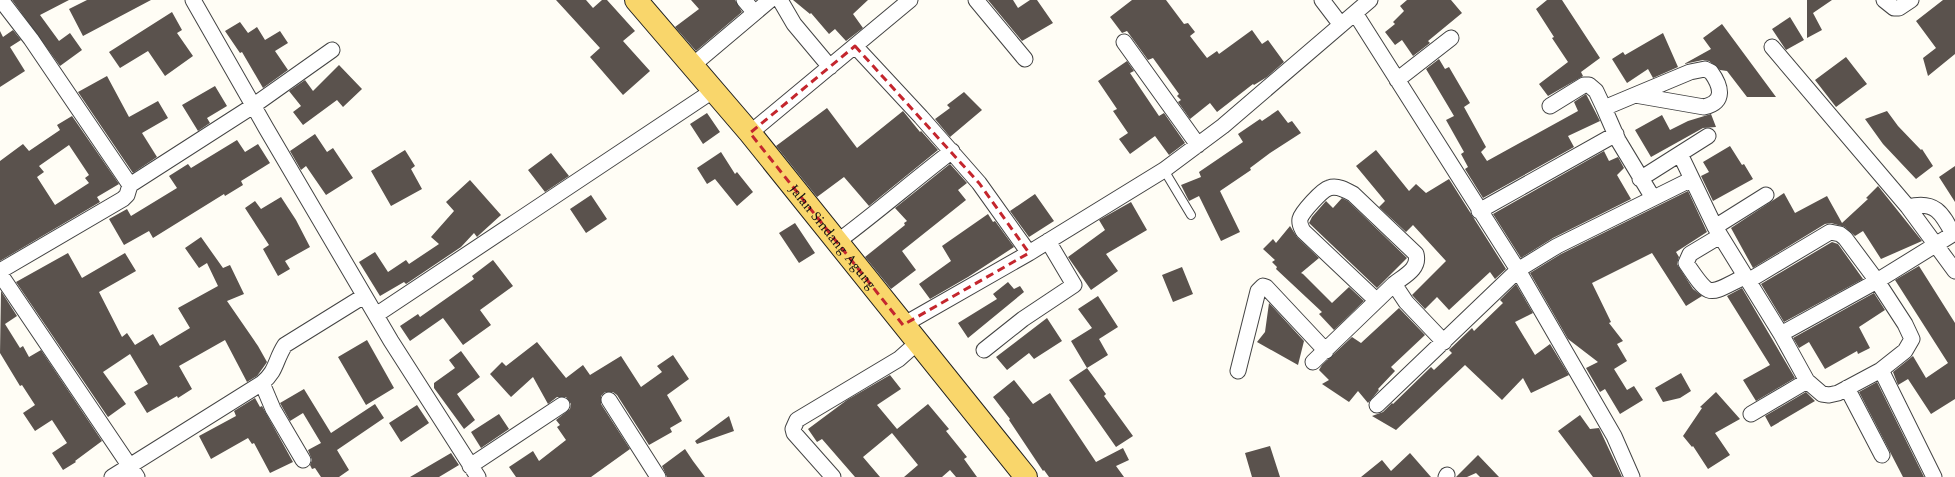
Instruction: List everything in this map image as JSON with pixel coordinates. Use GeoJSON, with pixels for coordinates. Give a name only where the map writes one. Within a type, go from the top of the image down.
{"type":"FeatureCollection","features":[{"type":"Feature","properties":{"kind":"main road","name":"Jalan Sindang Agung"},"geometry":{"type":"LineString","coordinates":[[636,0],[750,133],[916,343],[1026,477]]}},
{"type":"Feature","properties":{"kind":"street"},"geometry":{"type":"LineString","coordinates":[[1,0],[31,39],[130,185],[128,195],[0,272],[133,471]]}},
{"type":"Feature","properties":{"kind":"street"},"geometry":{"type":"LineString","coordinates":[[193,0],[364,296],[474,471],[562,406]]}},
{"type":"Feature","properties":{"kind":"street"},"geometry":{"type":"LineString","coordinates":[[744,0],[754,12]]}},
{"type":"Feature","properties":{"kind":"street"},"geometry":{"type":"LineString","coordinates":[[693,65],[770,0]]}},
{"type":"Feature","properties":{"kind":"street"},"geometry":{"type":"LineString","coordinates":[[780,0],[794,24],[830,67]]}},
{"type":"Feature","properties":{"kind":"street"},"geometry":{"type":"LineString","coordinates":[[750,133],[910,0]]}},
{"type":"Feature","properties":{"kind":"street"},"geometry":{"type":"LineString","coordinates":[[976,0],[1026,59]]}},
{"type":"Feature","properties":{"kind":"street"},"geometry":{"type":"LineString","coordinates":[[1322,0],[1341,25]]}},
{"type":"Feature","properties":{"kind":"street"},"geometry":{"type":"LineString","coordinates":[[903,325],[1048,241],[1164,170],[1223,126],[1370,0]]}},
{"type":"Feature","properties":{"kind":"street"},"geometry":{"type":"LineString","coordinates":[[1884,0],[1894,8],[1899,8],[1911,0]]}},
{"type":"Feature","properties":{"kind":"street"},"geometry":{"type":"LineString","coordinates":[[1355,13],[1479,211],[1518,270],[1607,424],[1632,477]]}},
{"type":"Feature","properties":{"kind":"street"},"geometry":{"type":"LineString","coordinates":[[1397,80],[1451,38]]}},
{"type":"Feature","properties":{"kind":"street"},"geometry":{"type":"LineString","coordinates":[[1124,42],[1198,145]]}},
{"type":"Feature","properties":{"kind":"street"},"geometry":{"type":"LineString","coordinates":[[855,46],[952,151],[979,183],[1029,252]]}},
{"type":"Feature","properties":{"kind":"street"},"geometry":{"type":"LineString","coordinates":[[1772,47],[1908,207],[1937,244],[1955,272]]}},
{"type":"Feature","properties":{"kind":"street"},"geometry":{"type":"LineString","coordinates":[[130,185],[253,106],[332,50]]}},
{"type":"Feature","properties":{"kind":"street"},"geometry":{"type":"LineString","coordinates":[[1604,108],[1635,95],[1698,70],[1705,69],[1711,72],[1720,89],[1719,96],[1715,102],[1710,106],[1704,107],[1635,95]]}},
{"type":"Feature","properties":{"kind":"street"},"geometry":{"type":"LineString","coordinates":[[1550,106],[1584,85],[1589,85],[1596,91],[1616,134],[1640,179],[1653,198]]}},
{"type":"Feature","properties":{"kind":"street"},"geometry":{"type":"LineString","coordinates":[[376,315],[714,90]]}},
{"type":"Feature","properties":{"kind":"street"},"geometry":{"type":"LineString","coordinates":[[1479,211],[1616,134]]}},
{"type":"Feature","properties":{"kind":"street"},"geometry":{"type":"LineString","coordinates":[[1640,179],[1708,136]]}},
{"type":"Feature","properties":{"kind":"street"},"geometry":{"type":"LineString","coordinates":[[837,242],[887,204],[952,151]]}},
{"type":"Feature","properties":{"kind":"street"},"geometry":{"type":"LineString","coordinates":[[1680,154],[1717,231],[1747,278],[1781,334],[1807,381],[1822,394],[1830,395],[1881,370],[1905,351],[1912,339],[1905,324],[1845,238],[1840,234],[1830,232],[1747,278],[1717,290],[1708,291],[1703,288],[1686,263],[1690,254],[1717,231],[1766,195]]}},
{"type":"Feature","properties":{"kind":"street"},"geometry":{"type":"LineString","coordinates":[[1377,405],[1518,270],[1557,246],[1692,179]]}},
{"type":"Feature","properties":{"kind":"street"},"geometry":{"type":"LineString","coordinates":[[1314,362],[1376,300],[1412,271],[1416,264],[1416,254],[1349,192],[1337,187],[1329,188],[1322,193],[1302,215],[1299,221],[1300,226],[1303,231],[1376,300]]}},
{"type":"Feature","properties":{"kind":"street"},"geometry":{"type":"LineString","coordinates":[[1781,334],[1877,282],[1954,234],[1945,219],[1933,207],[1919,204],[1908,207]]}},
{"type":"Feature","properties":{"kind":"street"},"geometry":{"type":"LineString","coordinates":[[984,350],[1023,319],[1074,285],[1048,241]]}},
{"type":"Feature","properties":{"kind":"street"},"geometry":{"type":"LineString","coordinates":[[1394,284],[1406,302],[1444,342]]}},
{"type":"Feature","properties":{"kind":"street"},"geometry":{"type":"LineString","coordinates":[[1238,371],[1258,290],[1263,286],[1266,287],[1326,351]]}},
{"type":"Feature","properties":{"kind":"street"},"geometry":{"type":"LineString","coordinates":[[112,477],[133,471],[262,383],[274,371],[280,353],[285,345],[364,296]]}},
{"type":"Feature","properties":{"kind":"street"},"geometry":{"type":"LineString","coordinates":[[833,477],[794,434],[793,425],[797,420],[899,359],[916,343]]}},
{"type":"Feature","properties":{"kind":"street"},"geometry":{"type":"LineString","coordinates":[[1881,370],[1934,477]]}},
{"type":"Feature","properties":{"kind":"street"},"geometry":{"type":"LineString","coordinates":[[1751,414],[1807,381]]}},
{"type":"Feature","properties":{"kind":"street"},"geometry":{"type":"LineString","coordinates":[[262,383],[273,409],[303,460]]}},
{"type":"Feature","properties":{"kind":"street"},"geometry":{"type":"LineString","coordinates":[[1847,388],[1882,455]]}},
{"type":"Feature","properties":{"kind":"street"},"geometry":{"type":"LineString","coordinates":[[610,400],[658,477]]}},
{"type":"Feature","properties":{"kind":"lane"},"geometry":{"type":"LineString","coordinates":[[1164,170],[1191,215]]}},
{"type":"Feature","properties":{"kind":"highlighted area"},"geometry":{"type":"Polygon","coordinates":[[[855,46],[979,183],[1029,253],[903,325],[750,133],[855,46]]]}},
{"type":"Feature","properties":{"kind":"building"},"geometry":{"type":"Polygon","coordinates":[[[12,0],[69,0],[40,15],[59,41],[70,33],[82,50],[60,66],[12,0]]]}},
{"type":"Feature","properties":{"kind":"building"},"geometry":{"type":"Polygon","coordinates":[[[87,0],[151,0],[83,36],[69,9],[87,0]]]}},
{"type":"Feature","properties":{"kind":"building"},"geometry":{"type":"Polygon","coordinates":[[[556,0],[586,0],[593,8],[602,0],[607,0],[635,31],[623,41],[650,71],[623,95],[590,57],[600,48],[556,0]]]}},
{"type":"Feature","properties":{"kind":"building"},"geometry":{"type":"Polygon","coordinates":[[[691,0],[735,0],[742,12],[696,51],[675,27],[699,9],[691,0]]]}},
{"type":"Feature","properties":{"kind":"building"},"geometry":{"type":"Polygon","coordinates":[[[793,0],[868,0],[853,14],[863,28],[846,41],[835,29],[829,34],[811,13],[810,14],[793,0]]]}},
{"type":"Feature","properties":{"kind":"building"},"geometry":{"type":"Polygon","coordinates":[[[988,0],[1013,0],[1018,8],[1030,0],[1037,0],[1053,23],[1022,41],[988,0]]]}},
{"type":"Feature","properties":{"kind":"building"},"geometry":{"type":"Polygon","coordinates":[[[1132,0],[1166,0],[1184,24],[1188,23],[1195,32],[1190,36],[1207,58],[1217,51],[1219,54],[1252,30],[1262,44],[1268,40],[1284,62],[1267,77],[1254,85],[1253,84],[1217,112],[1210,103],[1190,119],[1178,102],[1181,100],[1177,96],[1179,94],[1153,58],[1148,60],[1127,31],[1122,33],[1110,17],[1132,0]]]}},
{"type":"Feature","properties":{"kind":"building"},"geometry":{"type":"Polygon","coordinates":[[[1407,0],[1451,0],[1462,13],[1428,41],[1430,43],[1413,56],[1402,40],[1395,45],[1385,32],[1395,24],[1393,22],[1404,11],[1400,6],[1407,0]]]}},
{"type":"Feature","properties":{"kind":"building"},"geometry":{"type":"Polygon","coordinates":[[[1547,0],[1562,0],[1600,58],[1581,72],[1583,76],[1548,96],[1539,84],[1568,62],[1552,38],[1554,37],[1536,9],[1547,0]]]}},
{"type":"Feature","properties":{"kind":"building"},"geometry":{"type":"Polygon","coordinates":[[[1807,0],[1832,0],[1813,13],[1822,30],[1807,38],[1807,0]]]}},
{"type":"Feature","properties":{"kind":"building"},"geometry":{"type":"Polygon","coordinates":[[[1943,0],[1955,0],[1955,54],[1928,76],[1923,58],[1936,48],[1916,21],[1943,0]]]}},
{"type":"Feature","properties":{"kind":"building"},"geometry":{"type":"Polygon","coordinates":[[[172,12],[182,30],[177,33],[193,56],[165,76],[148,51],[120,68],[109,52],[172,12]]]}},
{"type":"Feature","properties":{"kind":"building"},"geometry":{"type":"Polygon","coordinates":[[[1790,17],[1804,40],[1786,50],[1772,29],[1790,17]]]}},
{"type":"Feature","properties":{"kind":"building"},"geometry":{"type":"Polygon","coordinates":[[[240,22],[248,33],[257,27],[265,40],[280,31],[288,43],[275,51],[288,70],[263,88],[242,52],[240,53],[225,31],[240,22]]]}},
{"type":"Feature","properties":{"kind":"building"},"geometry":{"type":"Polygon","coordinates":[[[1722,24],[1776,97],[1747,97],[1727,71],[1720,70],[1709,61],[1703,60],[1684,64],[1711,49],[1703,38],[1722,24]]]}},
{"type":"Feature","properties":{"kind":"building"},"geometry":{"type":"Polygon","coordinates":[[[13,30],[21,40],[10,47],[25,71],[0,87],[0,31],[3,37],[13,30]]]}},
{"type":"Feature","properties":{"kind":"building"},"geometry":{"type":"Polygon","coordinates":[[[1663,33],[1678,67],[1653,78],[1648,69],[1627,83],[1612,59],[1623,52],[1625,55],[1663,33]]]}},
{"type":"Feature","properties":{"kind":"building"},"geometry":{"type":"Polygon","coordinates":[[[1846,57],[1867,84],[1836,107],[1815,80],[1846,57]]]}},
{"type":"Feature","properties":{"kind":"building"},"geometry":{"type":"Polygon","coordinates":[[[1439,59],[1445,69],[1449,67],[1470,103],[1464,107],[1486,147],[1481,152],[1487,161],[1578,111],[1574,102],[1586,94],[1600,121],[1568,136],[1574,147],[1483,198],[1465,169],[1468,167],[1461,154],[1464,152],[1446,120],[1454,116],[1426,69],[1439,59]]]}},
{"type":"Feature","properties":{"kind":"building"},"geometry":{"type":"Polygon","coordinates":[[[1127,61],[1134,71],[1130,73],[1159,116],[1164,113],[1185,143],[1169,155],[1155,136],[1130,154],[1119,139],[1128,133],[1113,111],[1117,109],[1098,81],[1127,61]]]}},
{"type":"Feature","properties":{"kind":"building"},"geometry":{"type":"Polygon","coordinates":[[[339,65],[362,89],[343,107],[337,100],[303,125],[293,112],[301,106],[289,91],[305,80],[313,91],[339,65]]]}},
{"type":"Feature","properties":{"kind":"building"},"geometry":{"type":"Polygon","coordinates":[[[107,76],[129,117],[158,101],[168,118],[142,133],[157,157],[133,173],[78,92],[107,76]]]}},
{"type":"Feature","properties":{"kind":"building"},"geometry":{"type":"Polygon","coordinates":[[[215,86],[227,106],[207,118],[210,123],[198,131],[182,105],[215,86]]]}},
{"type":"Feature","properties":{"kind":"building"},"geometry":{"type":"Polygon","coordinates":[[[964,92],[982,110],[950,137],[935,119],[950,108],[947,105],[964,92]]]}},
{"type":"Feature","properties":{"kind":"building"},"geometry":{"type":"Polygon","coordinates":[[[827,108],[857,148],[903,111],[920,132],[921,131],[938,150],[869,206],[844,177],[817,197],[776,146],[827,108]]]}},
{"type":"Feature","properties":{"kind":"building"},"geometry":{"type":"Polygon","coordinates":[[[1278,110],[1288,123],[1292,121],[1301,133],[1270,153],[1250,168],[1251,170],[1220,191],[1240,232],[1221,241],[1199,196],[1189,201],[1181,185],[1201,177],[1199,172],[1243,142],[1238,134],[1260,119],[1262,121],[1278,110]]]}},
{"type":"Feature","properties":{"kind":"building"},"geometry":{"type":"Polygon","coordinates":[[[1887,111],[1898,126],[1921,150],[1922,149],[1933,166],[1916,179],[1883,144],[1865,119],[1887,111]]]}},
{"type":"Feature","properties":{"kind":"building"},"geometry":{"type":"Polygon","coordinates":[[[707,113],[720,132],[703,144],[690,124],[707,113]]]}},
{"type":"Feature","properties":{"kind":"building"},"geometry":{"type":"Polygon","coordinates":[[[1711,114],[1716,127],[1703,128],[1651,157],[1635,130],[1662,115],[1670,130],[1688,121],[1711,114]]]}},
{"type":"Feature","properties":{"kind":"building"},"geometry":{"type":"Polygon","coordinates":[[[72,116],[119,184],[97,197],[100,202],[0,261],[0,161],[23,144],[29,151],[60,130],[57,125],[72,116]],[[69,145],[39,166],[44,172],[37,177],[55,205],[89,183],[85,178],[89,175],[69,145]]]}},
{"type":"Feature","properties":{"kind":"building"},"geometry":{"type":"Polygon","coordinates":[[[315,134],[327,152],[333,148],[353,178],[326,195],[306,166],[301,170],[290,151],[315,134]]]}},
{"type":"Feature","properties":{"kind":"building"},"geometry":{"type":"Polygon","coordinates":[[[237,140],[245,152],[258,144],[270,163],[241,181],[243,185],[225,196],[224,194],[153,238],[149,231],[124,245],[109,219],[127,209],[131,216],[177,188],[169,176],[188,164],[191,168],[237,140]]]}},
{"type":"Feature","properties":{"kind":"building"},"geometry":{"type":"Polygon","coordinates":[[[1730,146],[1753,179],[1713,201],[1701,176],[1709,172],[1703,162],[1730,146]]]}},
{"type":"Feature","properties":{"kind":"building"},"geometry":{"type":"Polygon","coordinates":[[[405,150],[415,166],[411,169],[422,189],[391,206],[371,171],[405,150]]]}},
{"type":"Feature","properties":{"kind":"building"},"geometry":{"type":"Polygon","coordinates":[[[1376,150],[1409,191],[1416,184],[1426,193],[1449,179],[1506,269],[1495,279],[1490,272],[1449,310],[1437,297],[1425,309],[1412,295],[1446,261],[1413,225],[1406,232],[1379,207],[1385,201],[1356,166],[1376,150]]]}},
{"type":"Feature","properties":{"kind":"building"},"geometry":{"type":"Polygon","coordinates":[[[1604,151],[1609,161],[1618,157],[1624,168],[1617,175],[1631,199],[1553,238],[1521,258],[1493,214],[1604,151]]]}},
{"type":"Feature","properties":{"kind":"building"},"geometry":{"type":"Polygon","coordinates":[[[721,152],[735,174],[737,172],[753,192],[737,206],[715,179],[707,184],[697,168],[721,152]]]}},
{"type":"Feature","properties":{"kind":"building"},"geometry":{"type":"Polygon","coordinates":[[[551,153],[569,176],[545,192],[528,170],[551,153]]]}},
{"type":"Feature","properties":{"kind":"building"},"geometry":{"type":"Polygon","coordinates":[[[950,164],[967,183],[958,190],[966,200],[902,251],[916,270],[891,289],[865,257],[905,225],[904,223],[907,221],[895,208],[950,164]]]}},
{"type":"Feature","properties":{"kind":"building"},"geometry":{"type":"Polygon","coordinates":[[[1955,166],[1955,202],[1939,177],[1955,166]]]}},
{"type":"Feature","properties":{"kind":"building"},"geometry":{"type":"Polygon","coordinates":[[[470,180],[501,215],[477,237],[474,233],[461,247],[406,284],[404,282],[380,296],[359,262],[375,252],[388,272],[406,260],[409,264],[439,244],[431,237],[454,211],[446,202],[470,180]]]}},
{"type":"Feature","properties":{"kind":"building"},"geometry":{"type":"Polygon","coordinates":[[[1878,186],[1922,241],[1881,259],[1863,231],[1855,236],[1845,227],[1831,223],[1825,224],[1753,268],[1731,228],[1784,193],[1795,213],[1827,196],[1842,223],[1868,199],[1866,198],[1878,186]]]}},
{"type":"Feature","properties":{"kind":"building"},"geometry":{"type":"Polygon","coordinates":[[[1688,191],[1707,232],[1676,252],[1679,257],[1677,264],[1693,289],[1702,296],[1686,306],[1652,253],[1592,283],[1611,322],[1609,323],[1623,341],[1617,344],[1627,361],[1614,369],[1627,390],[1634,386],[1643,400],[1620,414],[1605,389],[1600,392],[1586,368],[1598,362],[1568,339],[1530,273],[1561,254],[1688,191]]]}},
{"type":"Feature","properties":{"kind":"building"},"geometry":{"type":"Polygon","coordinates":[[[1035,194],[1054,221],[1029,237],[1010,211],[1035,194]]]}},
{"type":"Feature","properties":{"kind":"building"},"geometry":{"type":"Polygon","coordinates":[[[591,195],[607,219],[586,233],[570,209],[591,195]]]}},
{"type":"Feature","properties":{"kind":"building"},"geometry":{"type":"Polygon","coordinates":[[[281,197],[296,220],[310,247],[285,261],[290,269],[278,276],[263,249],[269,245],[245,208],[255,201],[261,209],[281,197]]]}},
{"type":"Feature","properties":{"kind":"building"},"geometry":{"type":"Polygon","coordinates":[[[1342,198],[1348,201],[1407,258],[1377,288],[1309,223],[1312,217],[1326,201],[1333,208],[1342,198]]]}},
{"type":"Feature","properties":{"kind":"building"},"geometry":{"type":"Polygon","coordinates":[[[1131,202],[1147,230],[1106,254],[1118,271],[1091,290],[1068,257],[1105,230],[1099,220],[1131,202]]]}},
{"type":"Feature","properties":{"kind":"building"},"geometry":{"type":"Polygon","coordinates":[[[988,214],[1014,247],[968,277],[930,299],[919,284],[951,261],[942,246],[988,214]]]}},
{"type":"Feature","properties":{"kind":"building"},"geometry":{"type":"Polygon","coordinates":[[[795,223],[815,253],[799,263],[779,233],[795,223]]]}},
{"type":"Feature","properties":{"kind":"building"},"geometry":{"type":"Polygon","coordinates":[[[1290,226],[1297,237],[1319,258],[1301,273],[1332,303],[1349,287],[1364,301],[1334,330],[1319,314],[1322,312],[1276,269],[1277,267],[1272,262],[1275,260],[1263,249],[1273,239],[1276,243],[1290,226]]]}},
{"type":"Feature","properties":{"kind":"building"},"geometry":{"type":"Polygon","coordinates":[[[201,237],[223,268],[230,265],[244,294],[227,301],[258,346],[267,362],[257,376],[247,382],[225,340],[179,366],[192,389],[178,398],[177,396],[147,413],[134,392],[148,384],[130,354],[103,372],[126,404],[108,417],[16,282],[68,253],[82,278],[125,253],[136,271],[99,292],[122,337],[127,333],[135,345],[153,334],[160,346],[190,328],[178,308],[218,286],[207,263],[199,268],[185,248],[201,237]]]}},
{"type":"Feature","properties":{"kind":"building"},"geometry":{"type":"Polygon","coordinates":[[[1832,242],[1838,244],[1863,279],[1784,322],[1761,284],[1832,242]]]}},
{"type":"Feature","properties":{"kind":"building"},"geometry":{"type":"Polygon","coordinates":[[[493,260],[513,286],[480,310],[491,325],[463,345],[443,318],[410,341],[400,326],[418,314],[420,317],[474,279],[472,276],[493,260]]]}},
{"type":"Feature","properties":{"kind":"building"},"geometry":{"type":"Polygon","coordinates":[[[1919,266],[1955,323],[1955,399],[1931,414],[1908,379],[1898,385],[1893,372],[1913,356],[1926,378],[1948,363],[1895,280],[1919,266]]]}},
{"type":"Feature","properties":{"kind":"building"},"geometry":{"type":"Polygon","coordinates":[[[1182,267],[1193,294],[1173,302],[1162,275],[1182,267]]]}},
{"type":"Feature","properties":{"kind":"building"},"geometry":{"type":"Polygon","coordinates":[[[1008,282],[1014,289],[1020,286],[1024,292],[968,338],[958,323],[997,299],[993,294],[1008,282]]]}},
{"type":"Feature","properties":{"kind":"building"},"geometry":{"type":"Polygon","coordinates":[[[1516,284],[1533,313],[1515,322],[1535,355],[1550,344],[1569,375],[1531,393],[1523,378],[1502,400],[1465,365],[1396,430],[1372,416],[1383,412],[1392,403],[1393,404],[1431,367],[1434,370],[1452,353],[1449,350],[1472,328],[1474,331],[1503,303],[1500,300],[1516,284]]]}},
{"type":"Feature","properties":{"kind":"building"},"geometry":{"type":"Polygon","coordinates":[[[1742,288],[1795,378],[1756,401],[1743,380],[1770,365],[1727,296],[1742,288]]]}},
{"type":"Feature","properties":{"kind":"building"},"geometry":{"type":"Polygon","coordinates":[[[1,291],[17,316],[5,324],[20,348],[23,346],[29,357],[41,350],[102,441],[75,461],[76,462],[63,470],[52,453],[67,443],[52,420],[35,431],[23,413],[35,405],[22,385],[20,386],[0,353],[1,291]]]}},
{"type":"Feature","properties":{"kind":"building"},"geometry":{"type":"Polygon","coordinates":[[[1874,293],[1885,310],[1859,327],[1870,348],[1858,354],[1857,351],[1825,369],[1809,342],[1799,348],[1793,338],[1874,293]]]}},
{"type":"Feature","properties":{"kind":"building"},"geometry":{"type":"Polygon","coordinates":[[[1098,296],[1118,327],[1099,339],[1108,355],[1087,368],[1071,341],[1092,328],[1078,309],[1098,296]]]}},
{"type":"Feature","properties":{"kind":"building"},"geometry":{"type":"Polygon","coordinates":[[[1269,303],[1304,341],[1298,365],[1257,342],[1265,332],[1269,303]]]}},
{"type":"Feature","properties":{"kind":"building"},"geometry":{"type":"Polygon","coordinates":[[[1399,308],[1425,335],[1391,367],[1395,371],[1378,389],[1379,390],[1368,403],[1358,391],[1349,402],[1322,384],[1329,380],[1319,370],[1322,365],[1352,337],[1361,343],[1399,308]]]}},
{"type":"Feature","properties":{"kind":"building"},"geometry":{"type":"Polygon","coordinates":[[[1047,318],[1062,341],[1034,359],[1029,353],[1007,370],[996,357],[1047,318]]]}},
{"type":"Feature","properties":{"kind":"building"},"geometry":{"type":"Polygon","coordinates":[[[367,340],[394,388],[366,405],[338,357],[367,340]]]}},
{"type":"Feature","properties":{"kind":"building"},"geometry":{"type":"Polygon","coordinates":[[[537,342],[566,378],[583,365],[590,375],[621,356],[641,387],[662,372],[657,366],[673,355],[689,379],[667,395],[682,421],[670,428],[672,432],[649,445],[617,395],[613,392],[605,392],[601,396],[601,404],[630,449],[591,477],[516,477],[509,467],[533,451],[539,461],[566,440],[557,427],[560,425],[556,420],[570,409],[571,404],[566,397],[557,397],[548,404],[533,377],[511,397],[490,374],[502,362],[506,366],[537,342]]]}},
{"type":"Feature","properties":{"kind":"building"},"geometry":{"type":"Polygon","coordinates":[[[461,351],[480,377],[457,394],[475,420],[464,429],[434,388],[434,383],[455,368],[449,360],[461,351]]]}},
{"type":"Feature","properties":{"kind":"building"},"geometry":{"type":"Polygon","coordinates":[[[1087,368],[1106,394],[1104,396],[1133,436],[1116,447],[1069,380],[1087,368]]]}},
{"type":"Feature","properties":{"kind":"building"},"geometry":{"type":"Polygon","coordinates":[[[1681,373],[1691,391],[1680,398],[1663,402],[1655,388],[1681,373]]]}},
{"type":"Feature","properties":{"kind":"building"},"geometry":{"type":"Polygon","coordinates":[[[890,375],[901,389],[877,405],[897,429],[928,404],[949,429],[946,431],[967,457],[964,459],[977,477],[956,477],[950,470],[942,477],[904,477],[918,465],[892,433],[863,457],[880,477],[855,477],[822,439],[817,442],[808,429],[847,400],[890,375]]]}},
{"type":"Feature","properties":{"kind":"building"},"geometry":{"type":"Polygon","coordinates":[[[1014,380],[1033,404],[1050,393],[1096,462],[1123,448],[1129,460],[1116,466],[1124,477],[1049,477],[1044,470],[1043,471],[1009,420],[1010,419],[993,397],[1014,380]]]}},
{"type":"Feature","properties":{"kind":"building"},"geometry":{"type":"Polygon","coordinates":[[[1877,382],[1924,477],[1903,477],[1859,392],[1877,382]]]}},
{"type":"Feature","properties":{"kind":"building"},"geometry":{"type":"Polygon","coordinates":[[[304,389],[331,433],[375,404],[384,418],[337,450],[349,470],[339,477],[321,477],[315,468],[312,469],[310,465],[312,460],[308,450],[321,443],[303,413],[290,421],[280,403],[304,389]]]}},
{"type":"Feature","properties":{"kind":"building"},"geometry":{"type":"Polygon","coordinates":[[[1716,392],[1740,419],[1715,433],[1730,455],[1708,469],[1693,446],[1692,447],[1683,436],[1702,408],[1700,407],[1716,392]]]}},
{"type":"Feature","properties":{"kind":"building"},"geometry":{"type":"Polygon","coordinates":[[[1806,392],[1815,401],[1771,427],[1765,416],[1806,392]]]}},
{"type":"Feature","properties":{"kind":"building"},"geometry":{"type":"Polygon","coordinates":[[[255,398],[260,407],[262,406],[293,462],[270,473],[254,443],[252,444],[248,438],[211,459],[199,436],[236,416],[234,411],[255,398]]]}},
{"type":"Feature","properties":{"kind":"building"},"geometry":{"type":"Polygon","coordinates":[[[417,405],[429,423],[401,442],[389,423],[417,405]]]}},
{"type":"Feature","properties":{"kind":"building"},"geometry":{"type":"Polygon","coordinates":[[[499,414],[509,429],[481,448],[471,432],[499,414]]]}},
{"type":"Feature","properties":{"kind":"building"},"geometry":{"type":"Polygon","coordinates":[[[1580,415],[1590,429],[1599,428],[1622,477],[1593,477],[1558,431],[1580,415]]]}},
{"type":"Feature","properties":{"kind":"building"},"geometry":{"type":"Polygon","coordinates":[[[729,416],[734,431],[697,444],[695,441],[729,416]]]}},
{"type":"Feature","properties":{"kind":"building"},"geometry":{"type":"Polygon","coordinates":[[[1270,446],[1280,477],[1252,477],[1245,453],[1270,446]]]}},
{"type":"Feature","properties":{"kind":"building"},"geometry":{"type":"Polygon","coordinates":[[[685,449],[705,477],[667,477],[662,466],[685,449]]]}},
{"type":"Feature","properties":{"kind":"building"},"geometry":{"type":"Polygon","coordinates":[[[451,453],[459,465],[439,477],[410,477],[451,453]]]}},
{"type":"Feature","properties":{"kind":"building"},"geometry":{"type":"Polygon","coordinates":[[[1410,453],[1431,477],[1361,477],[1382,460],[1391,471],[1410,453]]]}},
{"type":"Feature","properties":{"kind":"building"},"geometry":{"type":"Polygon","coordinates":[[[1478,455],[1499,477],[1480,477],[1476,473],[1467,477],[1456,477],[1478,455]]]}}]}
